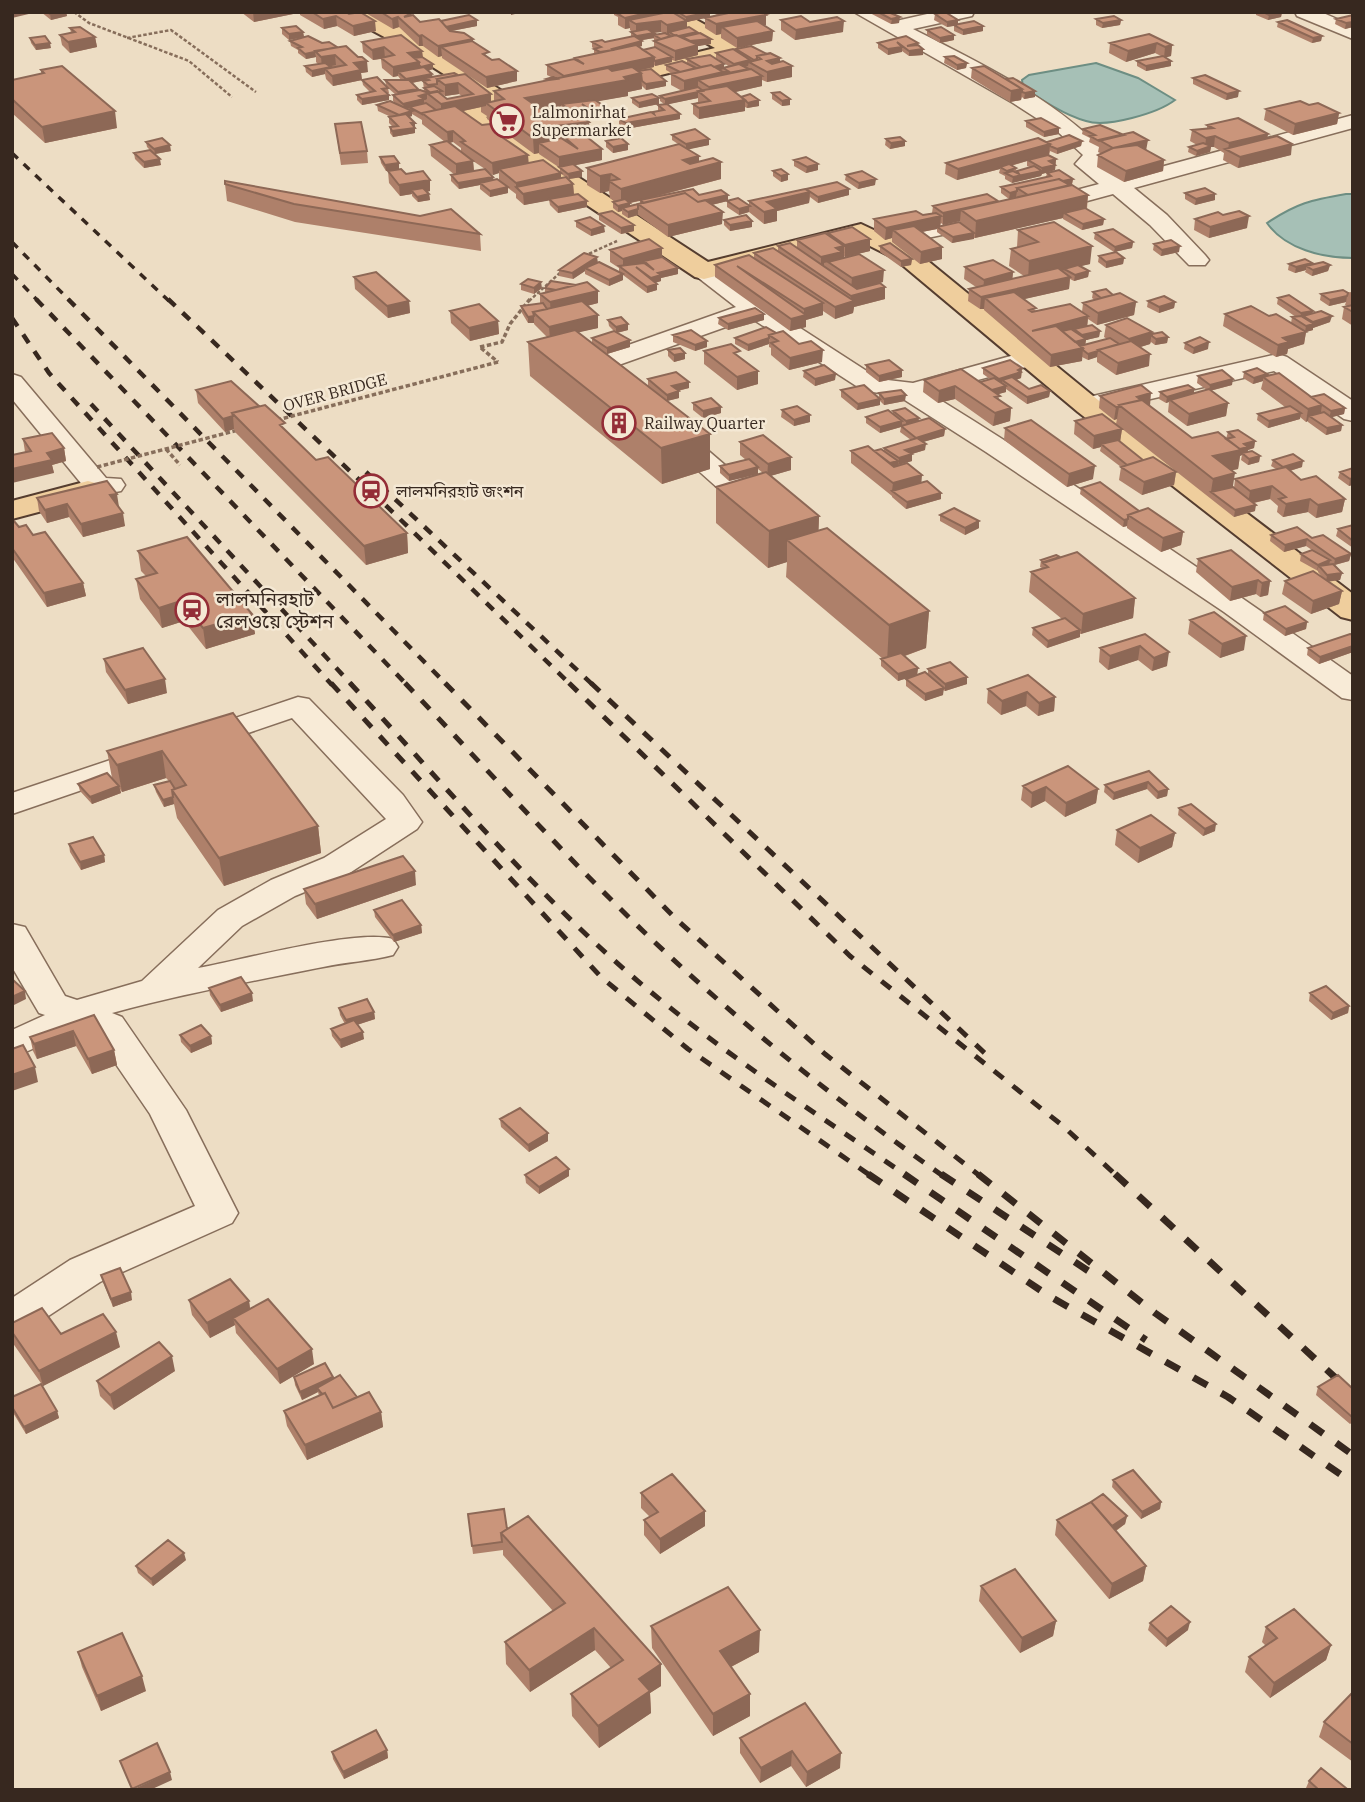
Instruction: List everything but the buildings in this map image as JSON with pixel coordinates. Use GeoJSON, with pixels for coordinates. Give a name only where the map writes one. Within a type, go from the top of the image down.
{"type":"FeatureCollection","features":[{"type":"Feature","properties":{"kind":"main road"},"geometry":{"type":"LineString","coordinates":[[336,12],[369,20],[398,35],[505,103]]}},
{"type":"Feature","properties":{"kind":"main road"},"geometry":{"type":"LineString","coordinates":[[584,86],[681,65],[734,50],[666,12]]}},
{"type":"Feature","properties":{"kind":"main road"},"geometry":{"type":"LineString","coordinates":[[558,91],[505,103],[473,114],[473,119],[704,271],[861,232],[902,253],[1088,406],[1353,610]]}},
{"type":"Feature","properties":{"kind":"main road"},"geometry":{"type":"LineString","coordinates":[[12,510],[102,480]]}},
{"type":"Feature","properties":{"kind":"street"},"geometry":{"type":"LineString","coordinates":[[863,12],[988,78],[1069,130],[1095,155],[1086,164],[1120,186],[1166,224],[1198,260]]}},
{"type":"Feature","properties":{"kind":"street"},"geometry":{"type":"LineString","coordinates":[[894,27],[965,12]]}},
{"type":"Feature","properties":{"kind":"street"},"geometry":{"type":"LineString","coordinates":[[1304,12],[1353,33]]}},
{"type":"Feature","properties":{"kind":"street"},"geometry":{"type":"LineString","coordinates":[[879,242],[1120,186],[1353,121]]}},
{"type":"Feature","properties":{"kind":"street"},"geometry":{"type":"LineString","coordinates":[[704,271],[754,309],[873,386],[903,388],[941,383],[1032,358]]}},
{"type":"Feature","properties":{"kind":"street"},"geometry":{"type":"LineString","coordinates":[[754,309],[595,365],[730,484],[746,489],[789,526]]}},
{"type":"Feature","properties":{"kind":"street"},"geometry":{"type":"LineString","coordinates":[[1088,406],[1278,362],[1353,413]]}},
{"type":"Feature","properties":{"kind":"street"},"geometry":{"type":"LineString","coordinates":[[12,382],[102,480]]}},
{"type":"Feature","properties":{"kind":"street"},"geometry":{"type":"LineString","coordinates":[[903,388],[1105,519],[1353,691]]}},
{"type":"Feature","properties":{"kind":"street"},"geometry":{"type":"LineString","coordinates":[[12,804],[298,706],[391,802],[405,822],[336,866],[284,888],[230,918],[155,989]]}},
{"type":"Feature","properties":{"kind":"street"},"geometry":{"type":"LineString","coordinates":[[12,935],[52,1004],[109,1026],[167,1110],[218,1213],[85,1271],[12,1319]]}},
{"type":"Feature","properties":{"kind":"street"},"geometry":{"type":"LineString","coordinates":[[12,1045],[98,1005],[155,989],[328,954],[380,947]]}},
{"type":"Feature","properties":{"kind":"path"},"geometry":{"type":"LineString","coordinates":[[74,12],[89,23],[189,61],[232,97]]}},
{"type":"Feature","properties":{"kind":"path"},"geometry":{"type":"LineString","coordinates":[[126,38],[171,30],[256,92]]}},
{"type":"Feature","properties":{"kind":"path"},"geometry":{"type":"LineString","coordinates":[[577,261],[587,254],[644,231]]}},
{"type":"Feature","properties":{"kind":"path","name":"OVER BRIDGE"},"geometry":{"type":"LineString","coordinates":[[280,431],[271,421],[498,362],[480,347],[502,342],[503,334],[527,304],[566,268]]}},
{"type":"Feature","properties":{"kind":"path"},"geometry":{"type":"LineString","coordinates":[[102,480],[166,449],[245,428]]}},
{"type":"Feature","properties":{"kind":"path"},"geometry":{"type":"LineString","coordinates":[[166,449],[180,465]]}},
{"type":"Feature","properties":{"kind":"shaded area"},"geometry":{"type":"Polygon","coordinates":[[[1096,63],[1138,78],[1175,100],[1157,110],[1132,118],[1095,123],[1061,111],[1023,87],[1022,80],[1029,75],[1096,63]]]}},
{"type":"Feature","properties":{"kind":"shaded area"},"geometry":{"type":"Polygon","coordinates":[[[1353,194],[1353,258],[1317,254],[1294,246],[1267,223],[1305,203],[1353,194]]]}},
{"type":"Feature","properties":{"kind":"railway"},"geometry":{"type":"LineString","coordinates":[[12,153],[169,301]]}},
{"type":"Feature","properties":{"kind":"railway"},"geometry":{"type":"LineString","coordinates":[[12,242],[70,301]]}},
{"type":"Feature","properties":{"kind":"railway"},"geometry":{"type":"LineString","coordinates":[[12,274],[38,301]]}},
{"type":"Feature","properties":{"kind":"railway"},"geometry":{"type":"LineString","coordinates":[[36,299],[407,685]]}},
{"type":"Feature","properties":{"kind":"railway"},"geometry":{"type":"LineString","coordinates":[[68,299],[447,685]]}},
{"type":"Feature","properties":{"kind":"railway"},"geometry":{"type":"LineString","coordinates":[[168,299],[571,685]]}},
{"type":"Feature","properties":{"kind":"railway"},"geometry":{"type":"LineString","coordinates":[[12,318],[49,373],[332,685]]}},
{"type":"Feature","properties":{"kind":"railway"},"geometry":{"type":"LineString","coordinates":[[91,404],[352,685]]}},
{"type":"Feature","properties":{"kind":"railway"},"geometry":{"type":"LineString","coordinates":[[366,472],[593,685]]}},
{"type":"Feature","properties":{"kind":"railway"},"geometry":{"type":"LineString","coordinates":[[331,683],[601,977],[688,1049],[871,1176]]}},
{"type":"Feature","properties":{"kind":"railway"},"geometry":{"type":"LineString","coordinates":[[350,683],[518,867],[625,970],[728,1052],[907,1176]]}},
{"type":"Feature","properties":{"kind":"railway"},"geometry":{"type":"LineString","coordinates":[[405,683],[583,871],[679,965],[789,1060],[943,1176]]}},
{"type":"Feature","properties":{"kind":"railway"},"geometry":{"type":"LineString","coordinates":[[445,683],[675,918],[825,1054],[980,1176]]}},
{"type":"Feature","properties":{"kind":"railway"},"geometry":{"type":"LineString","coordinates":[[569,683],[850,956],[1063,1126],[1117,1176]]}},
{"type":"Feature","properties":{"kind":"railway"},"geometry":{"type":"LineString","coordinates":[[591,683],[991,1059]]}},
{"type":"Feature","properties":{"kind":"railway"},"geometry":{"type":"LineString","coordinates":[[868,1174],[1049,1296],[1228,1397],[1353,1483]]}},
{"type":"Feature","properties":{"kind":"railway"},"geometry":{"type":"LineString","coordinates":[[904,1174],[1146,1340]]}},
{"type":"Feature","properties":{"kind":"railway"},"geometry":{"type":"LineString","coordinates":[[941,1174],[1090,1272]]}},
{"type":"Feature","properties":{"kind":"railway"},"geometry":{"type":"LineString","coordinates":[[978,1174],[1155,1313],[1353,1455]]}},
{"type":"Feature","properties":{"kind":"railway"},"geometry":{"type":"LineString","coordinates":[[1115,1174],[1353,1394]]}},
{"type":"Feature","properties":{"kind":"place","name":"Lalmonirhat Supermarket"},"geometry":{"type":"Point","coordinates":[507,121]}},
{"type":"Feature","properties":{"kind":"place","name":"Railway Quarter"},"geometry":{"type":"Point","coordinates":[619,423]}},
{"type":"Feature","properties":{"kind":"place","name":"লালমনিরহাট জংশন"},"geometry":{"type":"Point","coordinates":[371,491]}},
{"type":"Feature","properties":{"kind":"place","name":"লালমনিরহাট রেলওয়ে স্টেশন"},"geometry":{"type":"Point","coordinates":[192,610]}}]}
